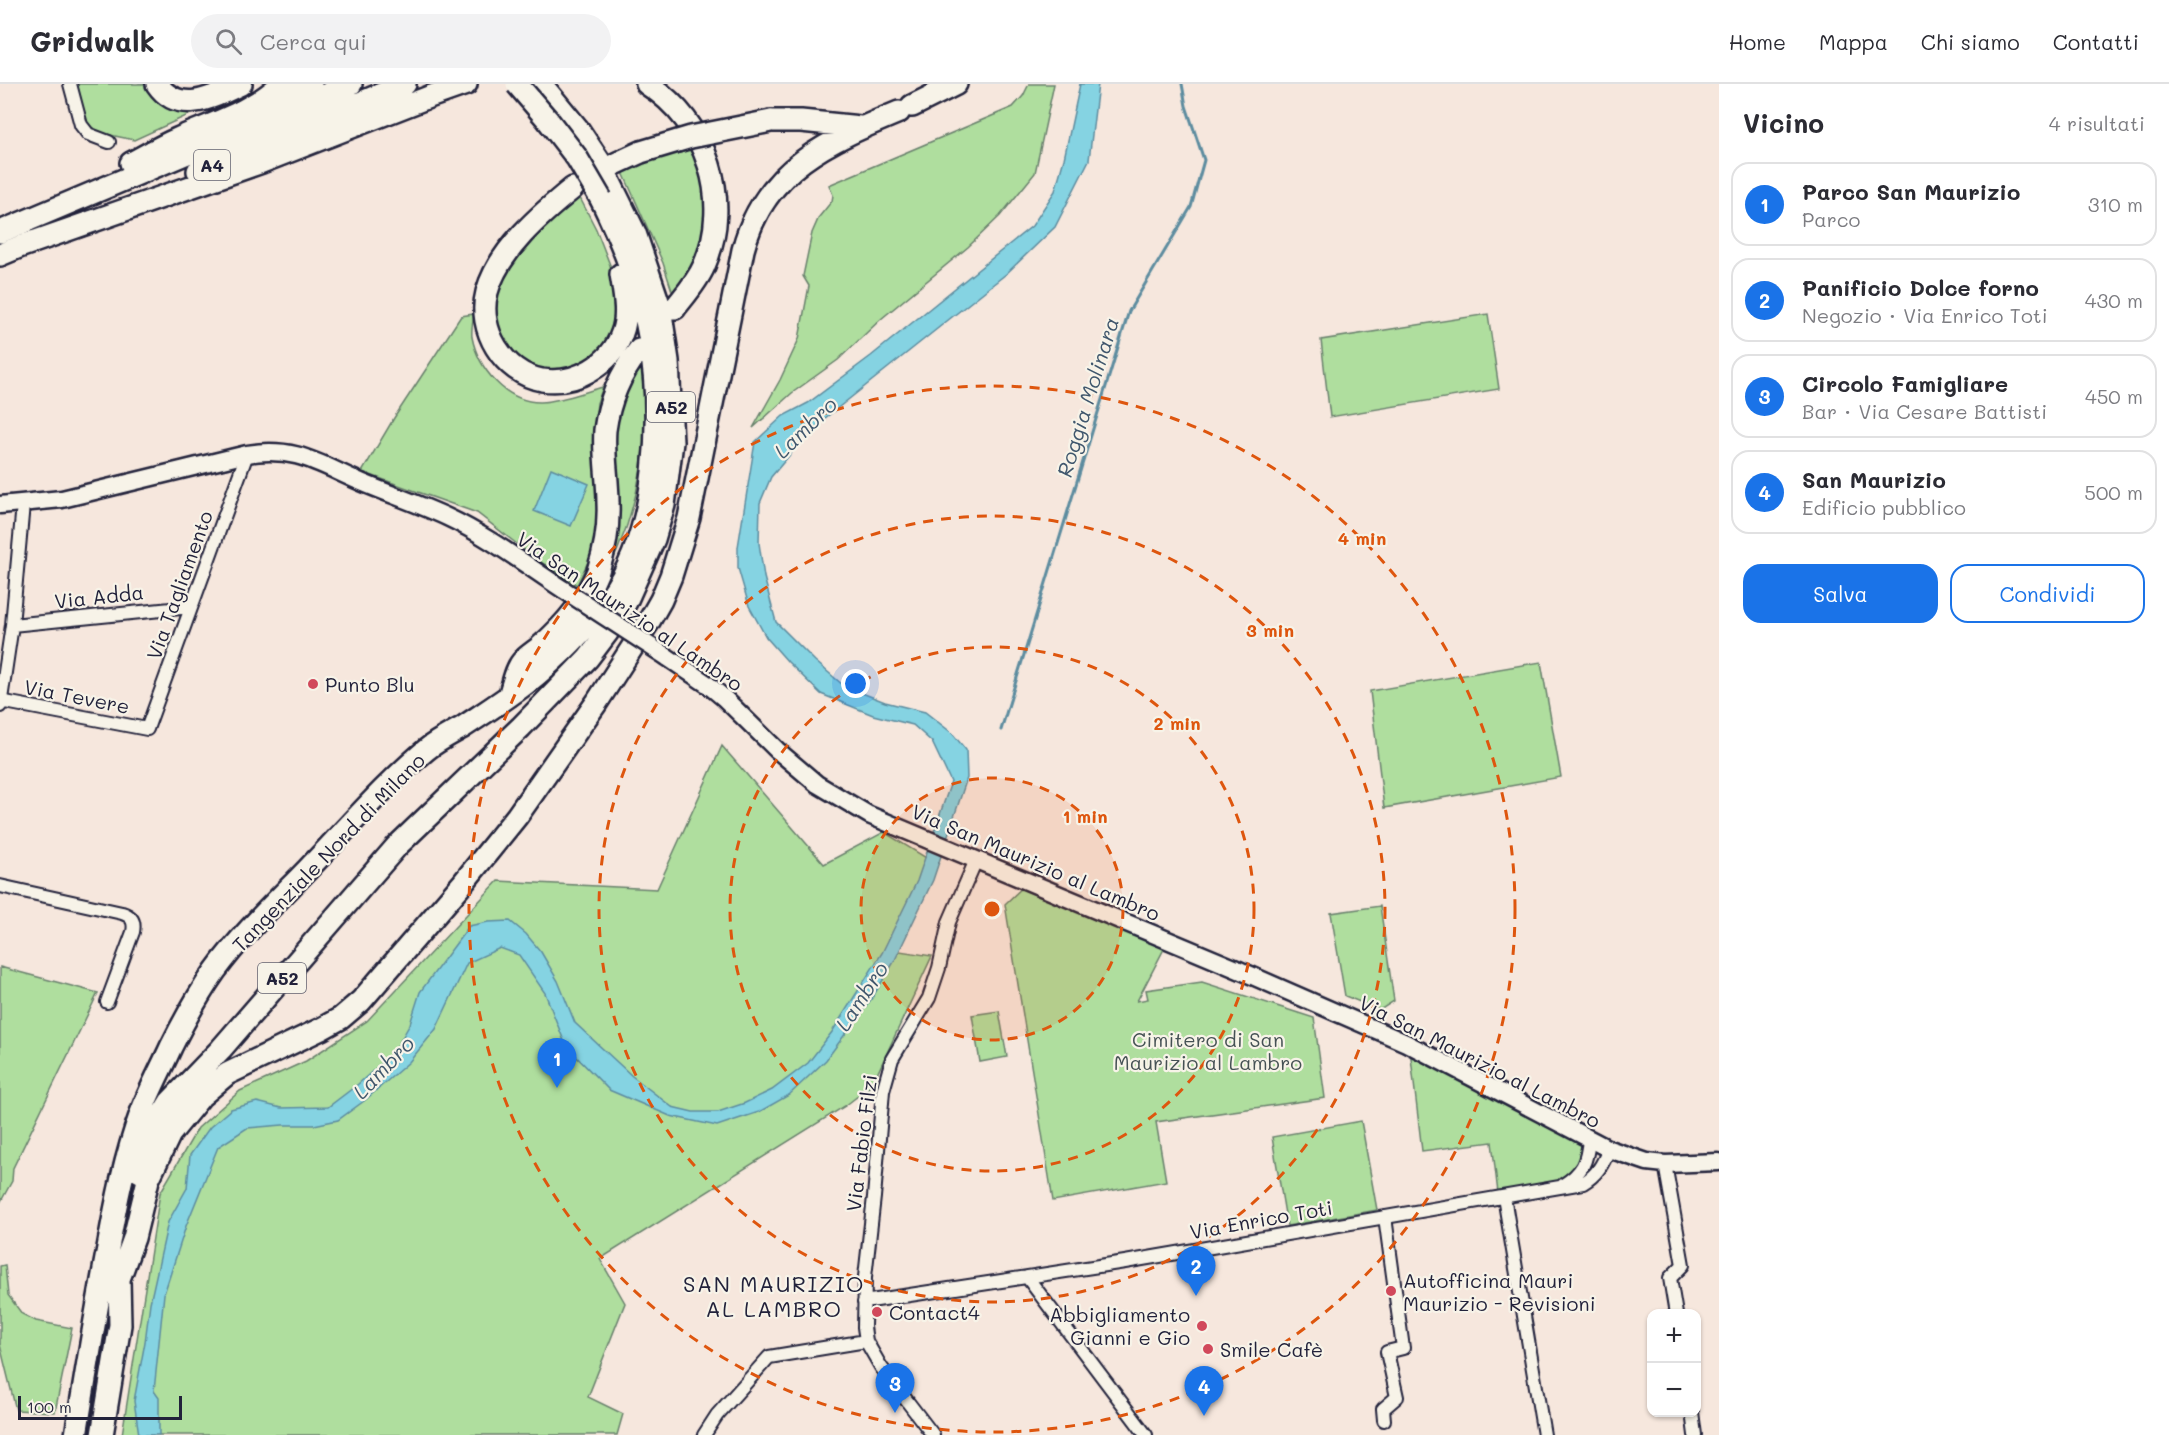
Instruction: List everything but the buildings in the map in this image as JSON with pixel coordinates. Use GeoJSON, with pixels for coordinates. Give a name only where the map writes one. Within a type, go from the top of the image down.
{"type":"FeatureCollection","features":[{"type":"Feature","properties":{"kind":"highway"},"geometry":{"type":"LineString","coordinates":[[157,84],[173,98],[188,102],[206,100],[241,84]]}},
{"type":"Feature","properties":{"kind":"highway"},"geometry":{"type":"LineString","coordinates":[[231,118],[281,84]]}},
{"type":"Feature","properties":{"kind":"highway"},"geometry":{"type":"LineString","coordinates":[[9,228],[176,139],[311,84]]}},
{"type":"Feature","properties":{"kind":"highway","name":"A4"},"geometry":{"type":"LineString","coordinates":[[9,228],[351,84]]}},
{"type":"Feature","properties":{"kind":"highway","name":"A4"},"geometry":{"type":"LineString","coordinates":[[9,251],[405,84]]}},
{"type":"Feature","properties":{"kind":"highway"},"geometry":{"type":"LineString","coordinates":[[9,251],[262,162],[418,100],[466,84]]}},
{"type":"Feature","properties":{"kind":"highway","name":"Tangenziale Nord di Milano"},"geometry":{"type":"LineString","coordinates":[[76,1435],[99,1296],[125,1167],[141,1114],[177,1035],[199,995],[249,929],[375,797],[429,747],[508,698],[543,670],[587,625],[611,597],[623,575],[642,528],[655,457],[655,399],[648,333],[631,269],[619,237],[599,207],[577,158],[517,84]]}},
{"type":"Feature","properties":{"kind":"highway","name":"A52"},"geometry":{"type":"LineString","coordinates":[[92,1435],[136,1186],[146,1148],[161,1115],[397,846],[521,727],[588,658],[626,602],[651,548],[664,505],[672,442],[668,361],[660,307],[650,272],[626,213],[600,162],[578,129],[541,84]]}},
{"type":"Feature","properties":{"kind":"highway"},"geometry":{"type":"LineString","coordinates":[[549,84],[578,129]]}},
{"type":"Feature","properties":{"kind":"highway"},"geometry":{"type":"LineString","coordinates":[[646,84],[661,93],[690,124],[708,160],[714,191],[714,228],[704,266],[693,286],[675,308]]}},
{"type":"Feature","properties":{"kind":"highway"},"geometry":{"type":"LineString","coordinates":[[102,1435],[120,1326],[119,1279],[134,1238],[148,1180],[166,1142],[186,1112],[226,1074],[321,1029],[341,1018],[360,1001],[463,883],[517,816],[629,652],[661,600],[679,552],[699,469],[734,288],[752,222],[771,192],[794,168],[827,144],[956,84]]}},
{"type":"Feature","properties":{"kind":"highway"},"geometry":{"type":"LineString","coordinates":[[615,164],[641,152],[691,137],[771,121],[801,121],[862,127]]}},
{"type":"Feature","properties":{"kind":"highway"},"geometry":{"type":"LineString","coordinates":[[573,188],[529,227],[495,272],[487,292],[484,311],[488,330],[495,346],[507,361],[523,373],[541,380],[562,380],[581,375],[599,365],[613,352],[623,332],[625,306],[621,273],[599,207]]}},
{"type":"Feature","properties":{"kind":"highway"},"geometry":{"type":"LineString","coordinates":[[508,698],[521,663],[573,615],[597,572],[608,527],[605,430],[616,387],[639,350]]}},
{"type":"Feature","properties":{"kind":"main road","name":"Via San Maurizio al Lambro"},"geometry":{"type":"LineString","coordinates":[[0,505],[62,499],[247,454],[276,451],[298,455],[446,517],[478,533],[707,684],[817,784],[869,815],[1228,965],[1406,1043],[1609,1149],[1647,1162],[1665,1164],[1719,1162]]}},
{"type":"Feature","properties":{"kind":"street"},"geometry":{"type":"LineString","coordinates":[[70,84],[81,125],[88,134],[109,142]]}},
{"type":"Feature","properties":{"kind":"street","name":"Via Tagliamento"},"geometry":{"type":"LineString","coordinates":[[147,729],[247,454]]}},
{"type":"Feature","properties":{"kind":"street"},"geometry":{"type":"LineString","coordinates":[[0,706],[12,625],[23,504]]}},
{"type":"Feature","properties":{"kind":"street","name":"Via Adda"},"geometry":{"type":"LineString","coordinates":[[12,625],[191,607]]}},
{"type":"Feature","properties":{"kind":"street","name":"Via Tevere"},"geometry":{"type":"LineString","coordinates":[[0,701],[147,729]]}},
{"type":"Feature","properties":{"kind":"street","name":"Via Fabio Filzi"},"geometry":{"type":"LineString","coordinates":[[866,1341],[865,1277],[883,1091],[892,1059],[929,998],[939,968],[948,922],[976,860]]}},
{"type":"Feature","properties":{"kind":"street"},"geometry":{"type":"LineString","coordinates":[[0,886],[128,915],[132,920],[133,932],[107,1002]]}},
{"type":"Feature","properties":{"kind":"street"},"geometry":{"type":"LineString","coordinates":[[1559,1188],[1574,1177],[1585,1164],[1589,1139]]}},
{"type":"Feature","properties":{"kind":"street","name":"Via Enrico Toti"},"geometry":{"type":"LineString","coordinates":[[864,1302],[1125,1262],[1559,1188],[1583,1183],[1594,1177],[1609,1149]]}},
{"type":"Feature","properties":{"kind":"street"},"geometry":{"type":"LineString","coordinates":[[1665,1164],[1683,1265],[1670,1278],[1675,1309]]}},
{"type":"Feature","properties":{"kind":"street"},"geometry":{"type":"LineString","coordinates":[[1504,1197],[1544,1435]]}},
{"type":"Feature","properties":{"kind":"street"},"geometry":{"type":"LineString","coordinates":[[1384,1420],[1383,1409],[1397,1397],[1388,1352],[1403,1348],[1385,1217]]}},
{"type":"Feature","properties":{"kind":"street"},"geometry":{"type":"LineString","coordinates":[[1027,1277],[1146,1435]]}},
{"type":"Feature","properties":{"kind":"street"},"geometry":{"type":"LineString","coordinates":[[704,1435],[717,1415],[769,1357],[866,1341],[881,1367],[933,1435]]}},
{"type":"Feature","properties":{"kind":"street"},"geometry":{"type":"LineString","coordinates":[[1693,1417],[1695,1435]]}},
{"type":"Feature","properties":{"kind":"green space"},"geometry":{"type":"Polygon","coordinates":[[[77,84],[150,84],[195,108],[195,112],[134,140],[96,132],[86,121],[77,84]]]}},
{"type":"Feature","properties":{"kind":"green space"},"geometry":{"type":"Polygon","coordinates":[[[1029,84],[1054,84],[1035,173],[1000,216],[968,247],[881,319],[838,360],[792,393],[753,428],[780,380],[799,339],[809,286],[803,276],[812,233],[819,217],[832,201],[833,195],[829,185],[1013,107],[1023,96],[1029,84]]]}},
{"type":"Feature","properties":{"kind":"green space"},"geometry":{"type":"Polygon","coordinates":[[[696,142],[711,217],[697,265],[674,297],[663,263],[621,168],[696,142]]]}},
{"type":"Feature","properties":{"kind":"green space"},"geometry":{"type":"Polygon","coordinates":[[[579,196],[596,229],[610,265],[621,308],[606,349],[570,371],[548,373],[527,367],[496,338],[489,298],[534,227],[579,196]]]}},
{"type":"Feature","properties":{"kind":"green space"},"geometry":{"type":"Polygon","coordinates":[[[474,314],[472,337],[480,360],[496,382],[516,397],[541,402],[603,387],[597,403],[593,441],[600,509],[594,549],[577,585],[539,561],[477,513],[362,472],[394,418],[461,316],[474,314]]]}},
{"type":"Feature","properties":{"kind":"green space"},"geometry":{"type":"Polygon","coordinates":[[[1488,314],[1499,389],[1330,417],[1321,340],[1488,314]]]}},
{"type":"Feature","properties":{"kind":"green space"},"geometry":{"type":"Polygon","coordinates":[[[640,362],[645,424],[638,484],[621,542],[594,598],[612,450],[621,397],[640,362]]]}},
{"type":"Feature","properties":{"kind":"green space"},"geometry":{"type":"Polygon","coordinates":[[[1541,662],[1561,777],[1384,808],[1370,691],[1541,662]]]}},
{"type":"Feature","properties":{"kind":"green space"},"geometry":{"type":"Polygon","coordinates":[[[722,746],[824,864],[884,832],[933,862],[893,950],[932,956],[872,1085],[845,1106],[600,1259],[625,1303],[588,1397],[623,1414],[617,1435],[122,1435],[160,1193],[198,1128],[240,1091],[306,1061],[367,1021],[498,881],[657,889],[722,746]]]}},
{"type":"Feature","properties":{"kind":"green space","name":"Cimitero di San Maurizio al Lambro"},"geometry":{"type":"Polygon","coordinates":[[[1027,883],[1166,945],[1137,1001],[1148,999],[1146,990],[1202,982],[1314,1018],[1325,1098],[1156,1122],[1166,1181],[1053,1201],[1005,904],[1027,883]]]}},
{"type":"Feature","properties":{"kind":"green space"},"geometry":{"type":"Polygon","coordinates":[[[1380,906],[1394,1001],[1380,1010],[1345,996],[1331,913],[1380,906]]]}},
{"type":"Feature","properties":{"kind":"green space"},"geometry":{"type":"Polygon","coordinates":[[[0,967],[98,993],[13,1168],[12,1181],[0,1203],[0,967]]]}},
{"type":"Feature","properties":{"kind":"green space"},"geometry":{"type":"Polygon","coordinates":[[[999,1011],[1007,1057],[980,1062],[972,1015],[999,1011]]]}},
{"type":"Feature","properties":{"kind":"green space"},"geometry":{"type":"Polygon","coordinates":[[[1410,1049],[1581,1138],[1583,1156],[1579,1166],[1567,1179],[1562,1181],[1498,1193],[1492,1142],[1422,1151],[1410,1049]]]}},
{"type":"Feature","properties":{"kind":"green space"},"geometry":{"type":"Polygon","coordinates":[[[1361,1121],[1377,1210],[1287,1226],[1272,1137],[1361,1121]]]}},
{"type":"Feature","properties":{"kind":"green space"},"geometry":{"type":"Polygon","coordinates":[[[5,1265],[8,1295],[22,1314],[36,1321],[72,1328],[55,1412],[16,1410],[0,1345],[0,1266],[5,1265]]]}},
{"type":"Feature","properties":{"kind":"water","name":"Lambro"},"geometry":{"type":"Polygon","coordinates":[[[1080,84],[1098,84],[1089,160],[1055,227],[1006,274],[824,419],[771,477],[760,503],[759,543],[764,577],[776,622],[815,661],[850,691],[925,712],[952,733],[966,750],[967,778],[933,880],[894,962],[872,998],[826,1060],[789,1095],[759,1112],[717,1126],[670,1116],[609,1090],[566,1046],[545,993],[519,955],[500,948],[467,963],[436,1029],[409,1062],[364,1101],[338,1120],[314,1125],[247,1128],[218,1147],[186,1226],[164,1294],[154,1391],[159,1398],[159,1435],[139,1435],[134,1401],[150,1303],[168,1222],[187,1188],[190,1155],[210,1127],[231,1109],[257,1102],[281,1108],[328,1107],[357,1085],[394,1052],[410,1024],[420,992],[469,926],[510,921],[526,934],[541,952],[558,981],[575,1023],[632,1076],[672,1107],[693,1112],[718,1112],[745,1103],[772,1090],[808,1063],[832,1032],[882,953],[917,881],[951,782],[932,742],[913,725],[873,715],[821,694],[766,637],[749,606],[738,568],[738,547],[755,442],[783,416],[808,403],[871,356],[1032,226],[1055,191],[1080,84]]]}},
{"type":"Feature","properties":{"kind":"water"},"geometry":{"type":"Polygon","coordinates":[[[551,468],[589,484],[571,526],[534,511],[551,468]]]}},
{"type":"Feature","properties":{"kind":"waterway","name":"Roggia Molinara"},"geometry":{"type":"LineString","coordinates":[[1001,730],[1129,311],[1191,207],[1204,160],[1186,106],[1182,84]]}},
{"type":"Feature","properties":{"kind":"place","name":"Punto Blu"},"geometry":{"type":"Point","coordinates":[313,684]}},
{"type":"Feature","properties":{"kind":"place","name":"Parco San Maurizio"},"geometry":{"type":"Point","coordinates":[557,1088]}},
{"type":"Feature","properties":{"kind":"place","name":"Autofficina Mauri Maurizio - Revisioni"},"geometry":{"type":"Point","coordinates":[1391,1291]}},
{"type":"Feature","properties":{"kind":"place","name":"Panificio Dolce forno"},"geometry":{"type":"Point","coordinates":[1196,1296]}},
{"type":"Feature","properties":{"kind":"place","name":"Contact4"},"geometry":{"type":"Point","coordinates":[877,1312]}},
{"type":"Feature","properties":{"kind":"place","name":"Abbigliamento Gianni e Gio"},"geometry":{"type":"Point","coordinates":[1202,1326]}},
{"type":"Feature","properties":{"kind":"place","name":"Smile Cafè"},"geometry":{"type":"Point","coordinates":[1208,1349]}},
{"type":"Feature","properties":{"kind":"place","name":"Circolo Famigliare"},"geometry":{"type":"Point","coordinates":[895,1413]}},
{"type":"Feature","properties":{"kind":"place","name":"San Maurizio"},"geometry":{"type":"Point","coordinates":[1204,1416]}},
{"type":"Feature","properties":{"kind":"district","name":"SAN MAURIZIO AL LAMBRO"},"geometry":{"type":"Point","coordinates":[774,1296]}}]}
